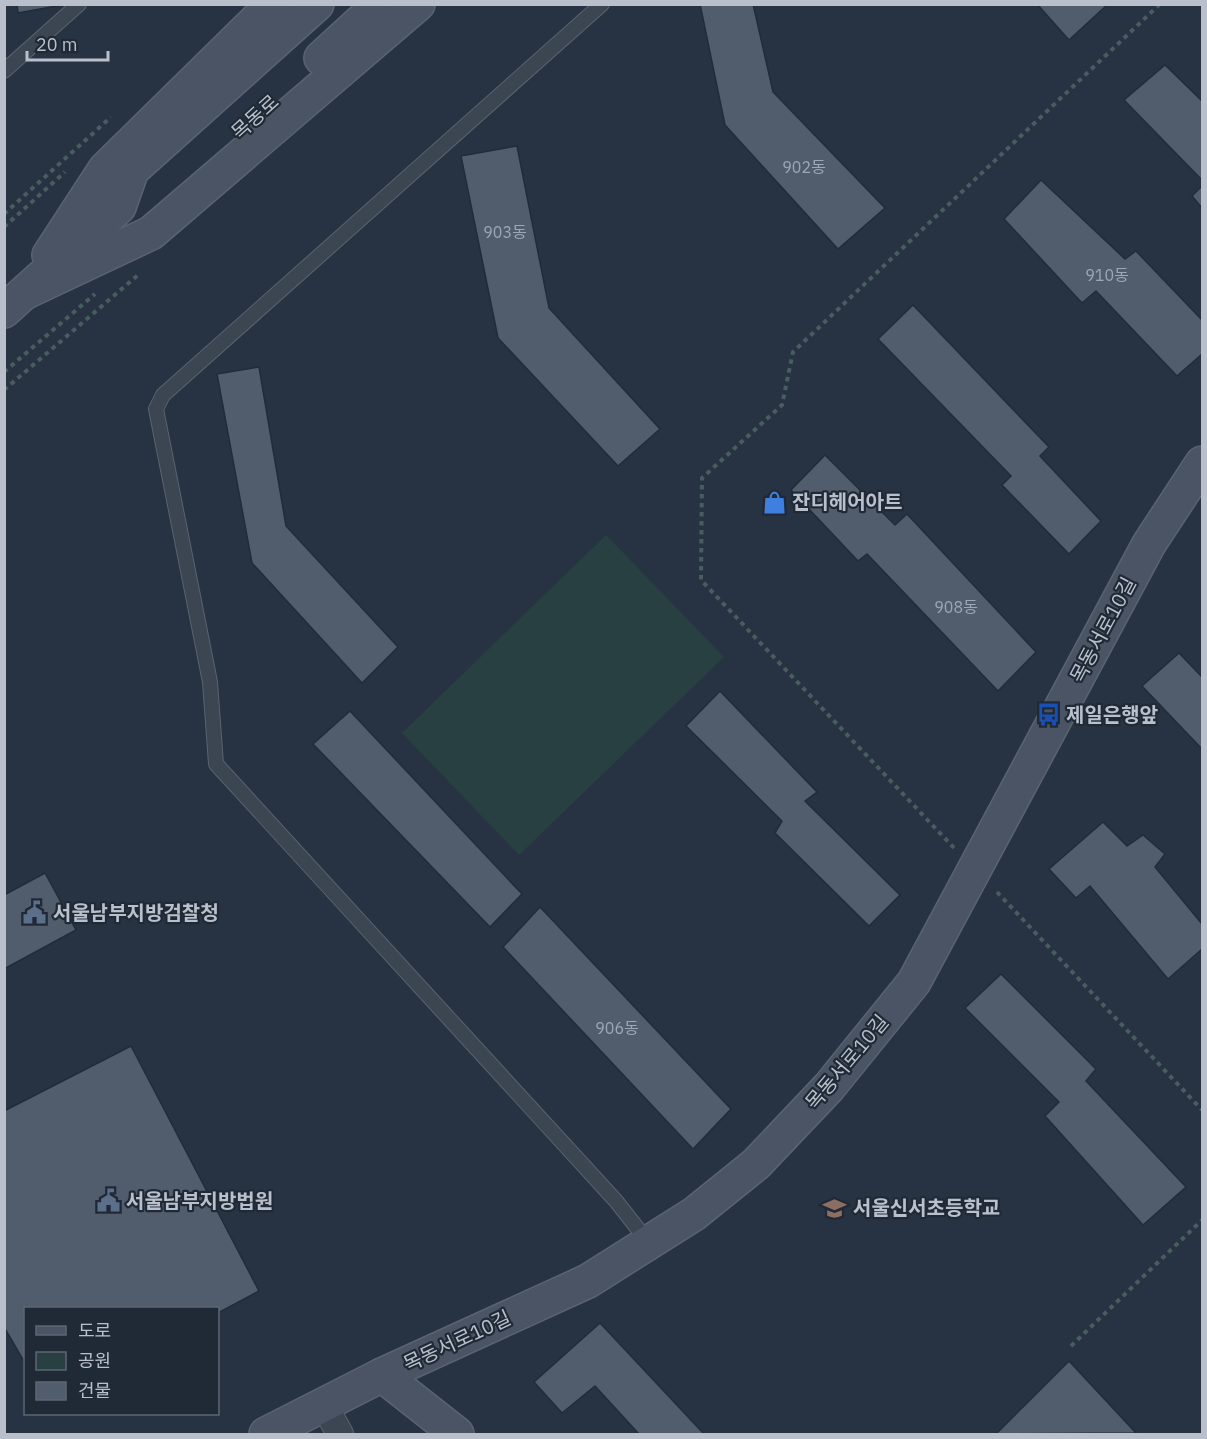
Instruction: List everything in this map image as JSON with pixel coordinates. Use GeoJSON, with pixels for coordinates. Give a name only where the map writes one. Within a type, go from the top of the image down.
{"type":"FeatureCollection","features":[{"type":"Feature","properties":{"kind":"main road"},"geometry":{"type":"LineString","coordinates":[[15,302],[105,169],[273,4]]}},
{"type":"Feature","properties":{"kind":"main road"},"geometry":{"type":"LineString","coordinates":[[15,302],[119,207],[132,170],[317,4]]}},
{"type":"Feature","properties":{"kind":"main road","name":"목동로"},"geometry":{"type":"LineString","coordinates":[[119,207],[161,201],[380,4]]}},
{"type":"Feature","properties":{"kind":"main road"},"geometry":{"type":"LineString","coordinates":[[15,302],[151,233],[418,4]]}},
{"type":"Feature","properties":{"kind":"main road","name":"목동서로10길"},"geometry":{"type":"LineString","coordinates":[[266,1434],[382,1376],[588,1281],[694,1214],[756,1164],[828,1088],[914,982],[1149,544],[1203,463]]}},
{"type":"Feature","properties":{"kind":"main road"},"geometry":{"type":"LineString","coordinates":[[382,1376],[457,1434]]}},
{"type":"Feature","properties":{"kind":"street"},"geometry":{"type":"LineString","coordinates":[[324,1405],[340,1434]]}},
{"type":"Feature","properties":{"kind":"lane"},"geometry":{"type":"LineString","coordinates":[[4,70],[79,4]]}},
{"type":"Feature","properties":{"kind":"lane"},"geometry":{"type":"LineString","coordinates":[[603,4],[163,395],[156,409],[210,682],[216,764],[616,1201],[649,1243]]}},
{"type":"Feature","properties":{"kind":"path"},"geometry":{"type":"LineString","coordinates":[[1160,4],[793,352],[782,405],[702,478],[701,580],[1203,1110]]}},
{"type":"Feature","properties":{"kind":"path"},"geometry":{"type":"LineString","coordinates":[[1071,1346],[1203,1220]]}},
{"type":"Feature","properties":{"kind":"green space"},"geometry":{"type":"Polygon","coordinates":[[[606,535],[724,657],[519,855],[402,733],[606,535]]]}},
{"type":"Feature","properties":{"kind":"building"},"geometry":{"type":"Polygon","coordinates":[[[17,4],[61,4],[62,5],[18,13],[17,4]]]}},
{"type":"Feature","properties":{"kind":"building"},"geometry":{"type":"Polygon","coordinates":[[[700,4],[753,4],[773,92],[885,208],[838,249],[725,125],[700,4]]]}},
{"type":"Feature","properties":{"kind":"building"},"geometry":{"type":"Polygon","coordinates":[[[1037,4],[1107,4],[1107,5],[1069,40],[1037,4]]]}},
{"type":"Feature","properties":{"kind":"building"},"geometry":{"type":"Polygon","coordinates":[[[1165,65],[1202,101],[1202,180],[1124,100],[1165,65]]]}},
{"type":"Feature","properties":{"kind":"building"},"geometry":{"type":"Polygon","coordinates":[[[517,146],[549,308],[660,429],[618,466],[498,338],[461,156],[517,146]]]}},
{"type":"Feature","properties":{"kind":"building"},"geometry":{"type":"Polygon","coordinates":[[[1041,180],[1125,259],[1136,251],[1202,320],[1202,354],[1177,376],[1096,291],[1082,303],[1004,219],[1041,180]]]}},
{"type":"Feature","properties":{"kind":"building"},"geometry":{"type":"Polygon","coordinates":[[[1202,186],[1202,208],[1192,196],[1202,186]]]}},
{"type":"Feature","properties":{"kind":"building"},"geometry":{"type":"Polygon","coordinates":[[[913,305],[1049,447],[1040,456],[1101,521],[1069,554],[1002,485],[1011,476],[878,339],[913,305]]]}},
{"type":"Feature","properties":{"kind":"building"},"geometry":{"type":"Polygon","coordinates":[[[259,367],[286,526],[398,647],[362,683],[252,563],[217,374],[259,367]]]}},
{"type":"Feature","properties":{"kind":"building"},"geometry":{"type":"Polygon","coordinates":[[[825,455],[895,525],[907,514],[1036,652],[998,691],[867,554],[858,561],[791,490],[825,455]]]}},
{"type":"Feature","properties":{"kind":"building"},"geometry":{"type":"Polygon","coordinates":[[[1179,653],[1202,677],[1202,749],[1142,686],[1179,653]]]}},
{"type":"Feature","properties":{"kind":"building"},"geometry":{"type":"Polygon","coordinates":[[[720,691],[817,792],[805,801],[900,895],[869,926],[775,833],[782,821],[686,726],[720,691]]]}},
{"type":"Feature","properties":{"kind":"building"},"geometry":{"type":"Polygon","coordinates":[[[350,711],[522,894],[490,927],[313,744],[350,711]]]}},
{"type":"Feature","properties":{"kind":"building"},"geometry":{"type":"Polygon","coordinates":[[[1103,822],[1127,846],[1143,835],[1165,854],[1155,867],[1202,924],[1202,949],[1168,979],[1090,886],[1076,898],[1049,869],[1103,822]]]}},
{"type":"Feature","properties":{"kind":"building","name":"서울남부지방검찰청"},"geometry":{"type":"Polygon","coordinates":[[[45,873],[76,930],[4,969],[4,895],[45,873]]]}},
{"type":"Feature","properties":{"kind":"building"},"geometry":{"type":"Polygon","coordinates":[[[540,907],[731,1109],[693,1149],[503,947],[540,907]]]}},
{"type":"Feature","properties":{"kind":"building"},"geometry":{"type":"Polygon","coordinates":[[[1001,974],[1096,1069],[1086,1081],[1186,1187],[1143,1225],[1045,1116],[1059,1102],[965,1008],[1001,974]]]}},
{"type":"Feature","properties":{"kind":"building","name":"서울남부지방법원"},"geometry":{"type":"Polygon","coordinates":[[[131,1046],[259,1291],[219,1312],[219,1307],[24,1307],[24,1362],[4,1327],[4,1111],[131,1046]]]}},
{"type":"Feature","properties":{"kind":"building"},"geometry":{"type":"Polygon","coordinates":[[[600,1323],[704,1434],[639,1434],[595,1386],[562,1413],[534,1382],[600,1323]]]}},
{"type":"Feature","properties":{"kind":"building"},"geometry":{"type":"Polygon","coordinates":[[[1069,1361],[1136,1433],[996,1434],[1069,1361]]]}},
{"type":"Feature","properties":{"kind":"place","name":"잔디헤어아트"},"geometry":{"type":"Point","coordinates":[774,502]}},
{"type":"Feature","properties":{"kind":"place","name":"제일은행앞"},"geometry":{"type":"Point","coordinates":[1048,715]}},
{"type":"Feature","properties":{"kind":"place","name":"서울남부지방검찰청"},"geometry":{"type":"Point","coordinates":[35,913]}},
{"type":"Feature","properties":{"kind":"place","name":"서울남부지방법원"},"geometry":{"type":"Point","coordinates":[108,1201]}},
{"type":"Feature","properties":{"kind":"place","name":"서울신서초등학교"},"geometry":{"type":"Point","coordinates":[835,1208]}}]}
